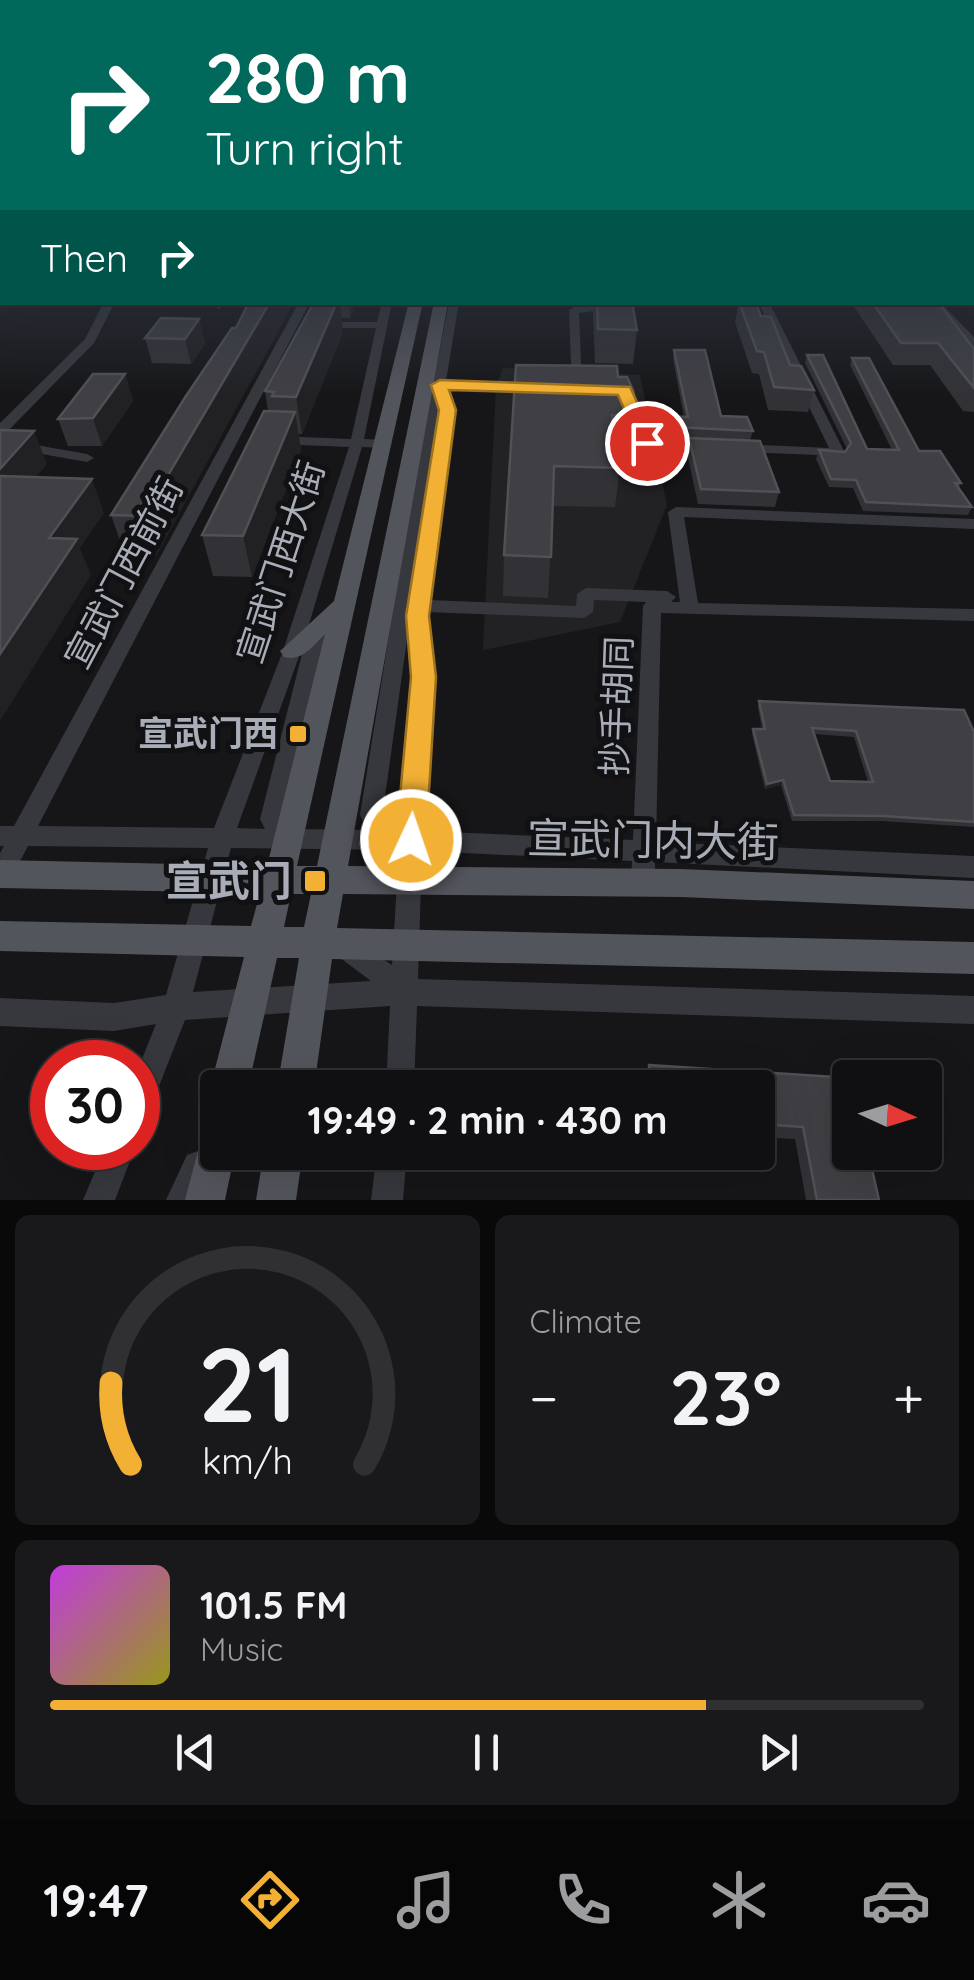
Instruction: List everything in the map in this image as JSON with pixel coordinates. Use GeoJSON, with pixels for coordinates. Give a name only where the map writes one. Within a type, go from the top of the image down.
{"type":"FeatureCollection","features":[{"type":"Feature","properties":{"kind":"main road","name":"宣武门西大街"},"geometry":{"type":"LineString","coordinates":[[234,1070],[415,305]]}},
{"type":"Feature","properties":{"kind":"main road"},"geometry":{"type":"LineString","coordinates":[[298,1070],[308,1014],[329,941],[330,878],[432,385],[441,305]]}},
{"type":"Feature","properties":{"kind":"main road"},"geometry":{"type":"LineString","coordinates":[[292,651],[343,606]]}},
{"type":"Feature","properties":{"kind":"main road","name":"宣武门内大街"},"geometry":{"type":"LineString","coordinates":[[1,874],[210,882],[330,878],[643,882],[974,895]]}},
{"type":"Feature","properties":{"kind":"main road"},"geometry":{"type":"LineString","coordinates":[[0,936],[193,943],[409,942],[974,958]]}},
{"type":"Feature","properties":{"kind":"main road"},"geometry":{"type":"LineString","coordinates":[[205,1200],[212,1170]]}},
{"type":"Feature","properties":{"kind":"main road"},"geometry":{"type":"LineString","coordinates":[[276,1200],[281,1170]]}},
{"type":"Feature","properties":{"kind":"street"},"geometry":{"type":"LineString","coordinates":[[0,431],[90,341],[108,305]]}},
{"type":"Feature","properties":{"kind":"street","name":"宣武门西前街"},"geometry":{"type":"LineString","coordinates":[[1,874],[10,836],[241,440],[303,305]]}},
{"type":"Feature","properties":{"kind":"street","name":"宣武门西大街"},"geometry":{"type":"LineString","coordinates":[[160,1048],[176,1007],[222,838],[292,651],[357,442],[386,305]]}},
{"type":"Feature","properties":{"kind":"street"},"geometry":{"type":"LineString","coordinates":[[337,839],[371,815],[432,385],[453,305]]}},
{"type":"Feature","properties":{"kind":"street"},"geometry":{"type":"LineString","coordinates":[[576,389],[574,310],[633,305]]}},
{"type":"Feature","properties":{"kind":"street"},"geometry":{"type":"LineString","coordinates":[[624,390],[647,443],[838,453],[764,305]]}},
{"type":"Feature","properties":{"kind":"street"},"geometry":{"type":"LineString","coordinates":[[937,305],[974,344]]}},
{"type":"Feature","properties":{"kind":"street"},"geometry":{"type":"LineString","coordinates":[[292,325],[380,325]]}},
{"type":"Feature","properties":{"kind":"street"},"geometry":{"type":"LineString","coordinates":[[432,385],[592,390]]}},
{"type":"Feature","properties":{"kind":"street"},"geometry":{"type":"LineString","coordinates":[[401,1070],[411,840],[424,677],[419,606],[447,412],[432,385]]}},
{"type":"Feature","properties":{"kind":"street"},"geometry":{"type":"LineString","coordinates":[[268,440],[385,444]]}},
{"type":"Feature","properties":{"kind":"street"},"geometry":{"type":"LineString","coordinates":[[0,443],[87,458]]}},
{"type":"Feature","properties":{"kind":"street"},"geometry":{"type":"LineString","coordinates":[[689,603],[676,512],[974,524]]}},
{"type":"Feature","properties":{"kind":"street"},"geometry":{"type":"LineString","coordinates":[[419,606],[584,612],[586,594],[689,603],[974,615]]}},
{"type":"Feature","properties":{"kind":"street","name":"抄手胡同"},"geometry":{"type":"LineString","coordinates":[[643,882],[652,606],[689,603]]}},
{"type":"Feature","properties":{"kind":"street"},"geometry":{"type":"LineString","coordinates":[[371,815],[411,840]]}},
{"type":"Feature","properties":{"kind":"street"},"geometry":{"type":"LineString","coordinates":[[10,836],[411,840],[974,866]]}},
{"type":"Feature","properties":{"kind":"street"},"geometry":{"type":"LineString","coordinates":[[329,941],[406,992]]}},
{"type":"Feature","properties":{"kind":"street"},"geometry":{"type":"LineString","coordinates":[[0,1012],[114,1017],[176,1007],[406,992],[974,1010]]}},
{"type":"Feature","properties":{"kind":"street"},"geometry":{"type":"LineString","coordinates":[[182,1200],[200,1162]]}},
{"type":"Feature","properties":{"kind":"street"},"geometry":{"type":"LineString","coordinates":[[99,1200],[111,1170]]}},
{"type":"Feature","properties":{"kind":"street"},"geometry":{"type":"LineString","coordinates":[[387,1200],[390,1170]]}},
{"type":"Feature","properties":{"kind":"shaded area"},"geometry":{"type":"Polygon","coordinates":[[[503,368],[640,375],[667,505],[620,622],[483,650],[496,387],[503,368]]]}},
{"type":"Feature","properties":{"kind":"building"},"geometry":{"type":"Polygon","coordinates":[[[248,305],[268,305],[144,516],[111,515],[186,396],[232,328],[236,328],[248,305]]]}},
{"type":"Feature","properties":{"kind":"building"},"geometry":{"type":"Polygon","coordinates":[[[312,305],[336,305],[296,397],[272,396],[274,392],[265,391],[312,305]]]}},
{"type":"Feature","properties":{"kind":"building"},"geometry":{"type":"Polygon","coordinates":[[[597,305],[633,305],[637,330],[598,329],[597,305]]]}},
{"type":"Feature","properties":{"kind":"building"},"geometry":{"type":"Polygon","coordinates":[[[740,305],[757,306],[761,316],[771,317],[790,365],[801,366],[814,390],[774,387],[764,352],[757,351],[740,305]]]}},
{"type":"Feature","properties":{"kind":"building"},"geometry":{"type":"Polygon","coordinates":[[[874,305],[940,305],[974,349],[974,388],[938,343],[901,343],[874,305]]]}},
{"type":"Feature","properties":{"kind":"building"},"geometry":{"type":"Polygon","coordinates":[[[161,318],[199,319],[185,339],[145,338],[161,318]]]}},
{"type":"Feature","properties":{"kind":"building"},"geometry":{"type":"Polygon","coordinates":[[[674,350],[705,350],[721,416],[747,417],[753,431],[673,427],[671,416],[688,417],[674,350]]]}},
{"type":"Feature","properties":{"kind":"building"},"geometry":{"type":"Polygon","coordinates":[[[807,355],[823,355],[867,449],[899,450],[852,358],[869,358],[919,451],[940,451],[972,507],[866,502],[856,480],[831,479],[819,450],[845,452],[851,443],[807,355]]]}},
{"type":"Feature","properties":{"kind":"building"},"geometry":{"type":"Polygon","coordinates":[[[516,365],[617,366],[618,377],[627,377],[633,390],[638,416],[612,415],[620,468],[554,466],[551,557],[504,555],[516,365]]]}},
{"type":"Feature","properties":{"kind":"building"},"geometry":{"type":"Polygon","coordinates":[[[93,374],[125,374],[93,418],[58,419],[93,374]]]}},
{"type":"Feature","properties":{"kind":"building"},"geometry":{"type":"Polygon","coordinates":[[[264,411],[295,412],[243,536],[202,535],[264,411]]]}},
{"type":"Feature","properties":{"kind":"building"},"geometry":{"type":"Polygon","coordinates":[[[0,430],[34,431],[0,469],[0,430]]]}},
{"type":"Feature","properties":{"kind":"building"},"geometry":{"type":"Polygon","coordinates":[[[689,438],[760,441],[779,492],[701,489],[689,438]]]}},
{"type":"Feature","properties":{"kind":"building"},"geometry":{"type":"Polygon","coordinates":[[[0,476],[92,479],[49,538],[77,539],[0,654],[0,476]]]}},
{"type":"Feature","properties":{"kind":"building"},"geometry":{"type":"Polygon","coordinates":[[[759,701],[964,710],[974,732],[974,822],[794,815],[783,780],[767,784],[753,729],[765,729],[759,701]],[[812,728],[830,781],[873,782],[856,731],[812,728]]]}},
{"type":"Feature","properties":{"kind":"building"},"geometry":{"type":"Polygon","coordinates":[[[649,1065],[726,1070],[649,1070],[649,1065]]]}},
{"type":"Feature","properties":{"kind":"building"},"geometry":{"type":"Polygon","coordinates":[[[775,1073],[832,1077],[832,1170],[872,1170],[879,1200],[817,1200],[803,1127],[775,1125],[775,1073]]]}},
{"type":"Feature","properties":{"kind":"place","name":"宣武门西"},"geometry":{"type":"Point","coordinates":[298,734]}},
{"type":"Feature","properties":{"kind":"place","name":"宣武门"},"geometry":{"type":"Point","coordinates":[315,881]}},
{"type":"Feature","properties":{"kind":"route"},"geometry":{"type":"LineString","coordinates":[[411,840],[424,677],[417,616],[447,410],[440,385],[624,390],[647,443]]}}]}
